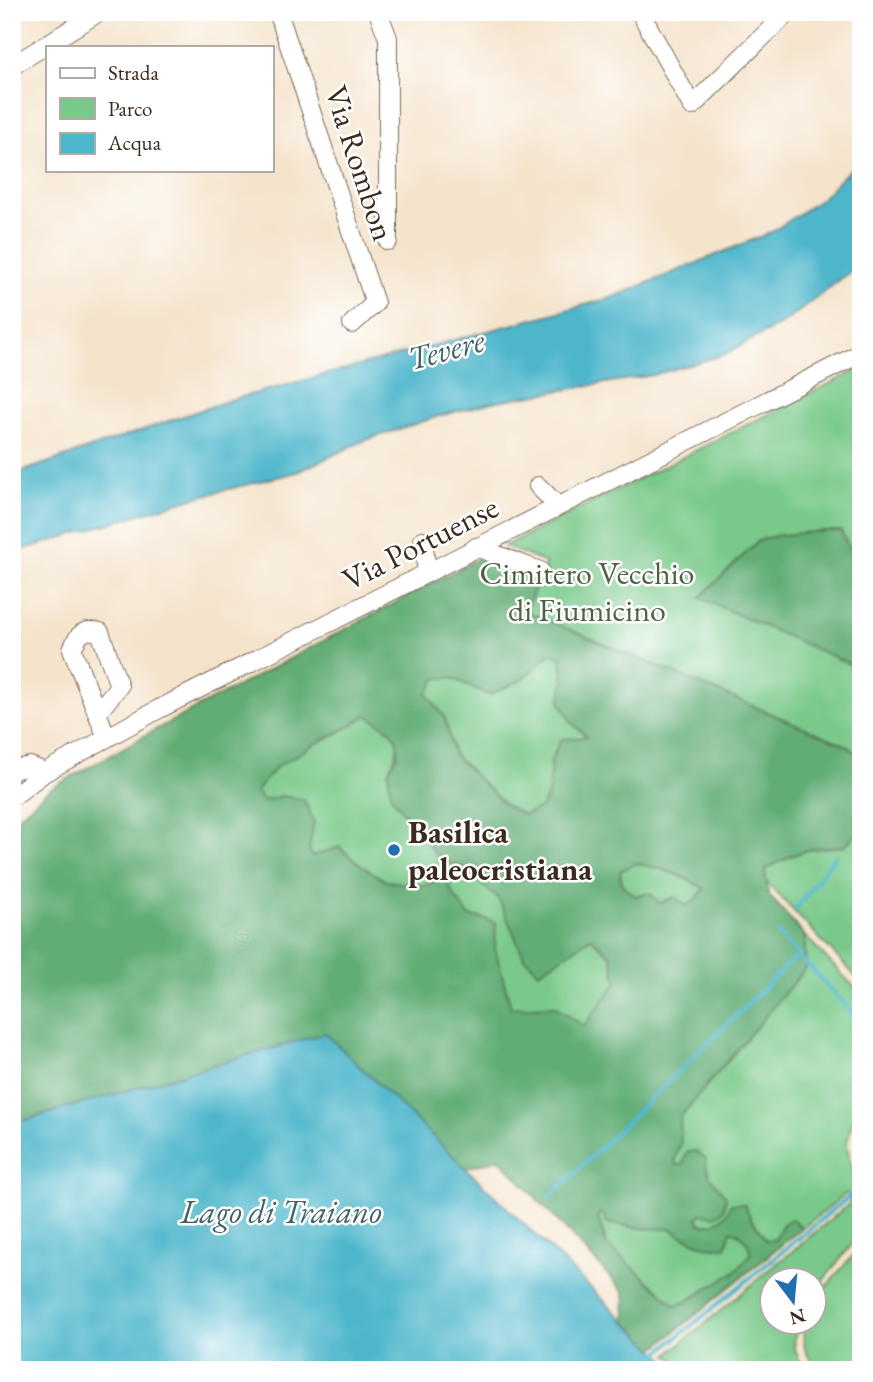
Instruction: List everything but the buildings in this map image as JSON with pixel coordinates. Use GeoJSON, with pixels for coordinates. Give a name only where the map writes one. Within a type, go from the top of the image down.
{"type":"FeatureCollection","features":[{"type":"Feature","properties":{"kind":"street"},"geometry":{"type":"LineString","coordinates":[[12,66],[99,12]]}},
{"type":"Feature","properties":{"kind":"street","name":"Via Rombon"},"geometry":{"type":"LineString","coordinates":[[278,12],[375,303],[352,324]]}},
{"type":"Feature","properties":{"kind":"street"},"geometry":{"type":"LineString","coordinates":[[378,12],[388,38],[388,241]]}},
{"type":"Feature","properties":{"kind":"street"},"geometry":{"type":"LineString","coordinates":[[640,12],[692,106],[788,12]]}},
{"type":"Feature","properties":{"kind":"street","name":"Via Portuense"},"geometry":{"type":"LineString","coordinates":[[12,797],[45,772],[172,703],[861,353]]}},
{"type":"Feature","properties":{"kind":"street"},"geometry":{"type":"LineString","coordinates":[[538,486],[558,506]]}},
{"type":"Feature","properties":{"kind":"street"},"geometry":{"type":"LineString","coordinates":[[424,540],[427,572]]}},
{"type":"Feature","properties":{"kind":"street"},"geometry":{"type":"LineString","coordinates":[[476,547],[540,571]]}},
{"type":"Feature","properties":{"kind":"street"},"geometry":{"type":"LineString","coordinates":[[97,713],[107,738]]}},
{"type":"Feature","properties":{"kind":"street"},"geometry":{"type":"LineString","coordinates":[[12,770],[30,766],[45,772]]}},
{"type":"Feature","properties":{"kind":"green space","name":"Cimitero Vecchio di Fiumicino"},"geometry":{"type":"Polygon","coordinates":[[[861,368],[861,563],[854,560],[841,531],[774,536],[701,598],[861,669],[861,759],[848,746],[525,611],[546,563],[504,546],[861,368]]]}},
{"type":"Feature","properties":{"kind":"green space"},"geometry":{"type":"Polygon","coordinates":[[[841,531],[854,559],[861,563],[861,669],[700,598],[758,541],[774,536],[841,531]]]}},
{"type":"Feature","properties":{"kind":"green space"},"geometry":{"type":"Polygon","coordinates":[[[479,558],[538,581],[525,611],[848,746],[861,759],[861,830],[844,846],[811,849],[790,856],[765,870],[768,894],[804,935],[806,968],[680,1117],[681,1142],[675,1159],[676,1165],[682,1165],[687,1152],[696,1151],[706,1159],[709,1174],[726,1196],[724,1210],[715,1216],[701,1214],[697,1218],[700,1224],[711,1224],[720,1220],[731,1204],[744,1204],[766,1240],[775,1240],[783,1224],[792,1219],[802,1228],[654,1349],[625,1321],[624,1292],[500,1159],[465,1168],[325,1033],[12,1124],[12,822],[48,790],[155,730],[479,558]],[[551,653],[521,680],[489,695],[453,678],[437,678],[427,694],[445,718],[454,755],[505,805],[524,815],[541,808],[549,792],[551,760],[561,739],[587,737],[571,722],[560,701],[564,681],[561,657],[551,653]],[[367,715],[275,768],[256,791],[262,801],[282,796],[304,800],[314,822],[309,849],[312,856],[339,847],[386,881],[423,886],[445,877],[469,916],[496,923],[495,949],[511,1008],[554,1006],[584,1026],[617,982],[611,955],[591,938],[539,972],[524,957],[499,899],[459,865],[442,862],[391,796],[388,772],[398,754],[397,740],[390,730],[367,715]],[[636,863],[620,871],[622,885],[635,896],[651,893],[659,903],[675,897],[687,906],[704,889],[680,876],[636,863]],[[599,1213],[606,1244],[675,1305],[684,1303],[736,1271],[751,1254],[745,1239],[731,1230],[726,1247],[705,1246],[672,1229],[647,1229],[607,1223],[599,1213]]]}},
{"type":"Feature","properties":{"kind":"green space"},"geometry":{"type":"Polygon","coordinates":[[[550,652],[561,657],[564,681],[560,701],[587,738],[551,760],[549,792],[541,808],[524,815],[505,805],[454,755],[445,718],[427,694],[437,678],[452,678],[489,695],[521,680],[550,652]]]}},
{"type":"Feature","properties":{"kind":"green space"},"geometry":{"type":"Polygon","coordinates":[[[367,715],[396,738],[397,751],[388,772],[442,862],[459,865],[499,899],[524,957],[539,972],[591,938],[611,955],[617,982],[584,1027],[554,1006],[511,1008],[495,949],[496,923],[469,916],[445,878],[423,886],[386,881],[339,847],[312,857],[309,849],[313,822],[282,796],[262,801],[255,791],[275,768],[367,715]]]}},
{"type":"Feature","properties":{"kind":"green space"},"geometry":{"type":"Polygon","coordinates":[[[861,830],[861,982],[766,882],[764,870],[790,856],[811,849],[844,846],[861,830]]]}},
{"type":"Feature","properties":{"kind":"green space"},"geometry":{"type":"Polygon","coordinates":[[[636,863],[680,876],[704,889],[687,907],[659,903],[644,893],[634,896],[622,885],[620,871],[636,863]]]}},
{"type":"Feature","properties":{"kind":"green space"},"geometry":{"type":"Polygon","coordinates":[[[804,935],[861,994],[861,1110],[851,1126],[847,1144],[850,1161],[861,1184],[861,1233],[828,1274],[828,1266],[774,1266],[848,1205],[852,1198],[846,1193],[802,1228],[796,1222],[783,1224],[775,1240],[766,1240],[751,1218],[729,1211],[716,1222],[700,1224],[697,1218],[701,1214],[712,1181],[705,1166],[676,1165],[675,1159],[681,1142],[680,1117],[806,968],[804,935]]]}},
{"type":"Feature","properties":{"kind":"green space"},"geometry":{"type":"Polygon","coordinates":[[[599,1212],[608,1223],[647,1229],[672,1229],[705,1246],[726,1247],[731,1230],[745,1239],[751,1255],[736,1271],[684,1303],[675,1305],[606,1244],[598,1218],[599,1212]]]}},
{"type":"Feature","properties":{"kind":"green space"},"geometry":{"type":"Polygon","coordinates":[[[861,1246],[861,1370],[820,1370],[810,1360],[805,1349],[803,1336],[828,1336],[829,1283],[861,1246]]]}},
{"type":"Feature","properties":{"kind":"green space"},"geometry":{"type":"Polygon","coordinates":[[[758,1280],[758,1336],[795,1336],[795,1348],[807,1370],[684,1370],[668,1354],[758,1280]]]}},
{"type":"Feature","properties":{"kind":"water","name":"Tevere"},"geometry":{"type":"Polygon","coordinates":[[[861,158],[861,262],[785,322],[723,355],[653,375],[497,401],[439,416],[363,441],[297,472],[193,498],[12,553],[12,475],[230,400],[611,298],[772,232],[821,199],[861,158]]]}},
{"type":"Feature","properties":{"kind":"water","name":"Lago di Traiano"},"geometry":{"type":"Polygon","coordinates":[[[325,1033],[676,1370],[12,1370],[12,1124],[325,1033]]]}},
{"type":"Feature","properties":{"kind":"waterway"},"geometry":{"type":"LineString","coordinates":[[796,909],[835,856]]}},
{"type":"Feature","properties":{"kind":"waterway"},"geometry":{"type":"LineString","coordinates":[[778,933],[861,1022]]}},
{"type":"Feature","properties":{"kind":"waterway"},"geometry":{"type":"LineString","coordinates":[[549,1198],[799,954]]}},
{"type":"Feature","properties":{"kind":"waterway"},"geometry":{"type":"LineString","coordinates":[[658,1353],[861,1187]]}},
{"type":"Feature","properties":{"kind":"place","name":"Basilica paleocristiana"},"geometry":{"type":"Point","coordinates":[394,850]}}]}
